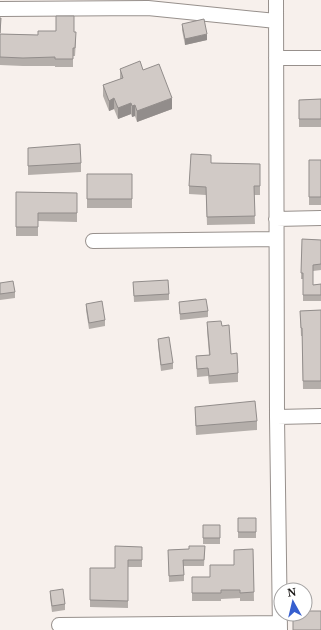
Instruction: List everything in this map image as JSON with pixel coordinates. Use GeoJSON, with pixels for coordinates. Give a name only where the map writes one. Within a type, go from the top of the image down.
{"type":"FeatureCollection","features":[{"type":"Feature","properties":{"kind":"street"},"geometry":{"type":"LineString","coordinates":[[59,625],[280,626],[277,417],[276,0]]}},
{"type":"Feature","properties":{"kind":"street"},"geometry":{"type":"LineString","coordinates":[[0,9],[148,8],[276,21]]}},
{"type":"Feature","properties":{"kind":"street"},"geometry":{"type":"LineString","coordinates":[[276,58],[321,58]]}},
{"type":"Feature","properties":{"kind":"street"},"geometry":{"type":"LineString","coordinates":[[276,218],[321,218]]}},
{"type":"Feature","properties":{"kind":"street"},"geometry":{"type":"LineString","coordinates":[[93,241],[276,239]]}},
{"type":"Feature","properties":{"kind":"street"},"geometry":{"type":"LineString","coordinates":[[277,417],[321,416]]}},
{"type":"Feature","properties":{"kind":"building"},"geometry":{"type":"Polygon","coordinates":[[[56,16],[74,16],[74,32],[76,32],[75,48],[73,48],[73,59],[55,59],[55,57],[0,57],[0,34],[38,35],[38,31],[56,31],[56,16]]]}},
{"type":"Feature","properties":{"kind":"building"},"geometry":{"type":"Polygon","coordinates":[[[204,19],[207,34],[185,39],[182,24],[204,19]]]}},
{"type":"Feature","properties":{"kind":"building"},"geometry":{"type":"Polygon","coordinates":[[[140,61],[143,70],[159,64],[172,98],[137,111],[135,105],[132,106],[131,103],[118,108],[114,98],[109,101],[103,85],[123,78],[120,69],[140,61]]]}},
{"type":"Feature","properties":{"kind":"building"},"geometry":{"type":"Polygon","coordinates":[[[321,99],[321,119],[299,119],[299,100],[321,99]]]}},
{"type":"Feature","properties":{"kind":"building"},"geometry":{"type":"Polygon","coordinates":[[[80,144],[81,163],[28,166],[28,148],[80,144]]]}},
{"type":"Feature","properties":{"kind":"building"},"geometry":{"type":"Polygon","coordinates":[[[191,154],[211,155],[211,163],[260,164],[260,186],[254,186],[255,216],[207,217],[206,187],[189,186],[191,154]]]}},
{"type":"Feature","properties":{"kind":"building"},"geometry":{"type":"Polygon","coordinates":[[[309,160],[321,160],[321,197],[309,197],[309,160]]]}},
{"type":"Feature","properties":{"kind":"building"},"geometry":{"type":"Polygon","coordinates":[[[87,174],[132,174],[132,199],[87,199],[87,174]]]}},
{"type":"Feature","properties":{"kind":"building"},"geometry":{"type":"Polygon","coordinates":[[[16,192],[77,193],[77,213],[38,213],[38,227],[16,227],[16,192]]]}},
{"type":"Feature","properties":{"kind":"building"},"geometry":{"type":"Polygon","coordinates":[[[302,239],[321,240],[321,264],[313,265],[313,285],[321,284],[321,295],[303,295],[303,273],[301,273],[302,239]]]}},
{"type":"Feature","properties":{"kind":"building"},"geometry":{"type":"Polygon","coordinates":[[[168,280],[169,294],[134,296],[133,282],[168,280]]]}},
{"type":"Feature","properties":{"kind":"building"},"geometry":{"type":"Polygon","coordinates":[[[13,281],[15,292],[0,294],[0,283],[13,281]]]}},
{"type":"Feature","properties":{"kind":"building"},"geometry":{"type":"Polygon","coordinates":[[[206,299],[208,311],[180,314],[179,302],[206,299]]]}},
{"type":"Feature","properties":{"kind":"building"},"geometry":{"type":"Polygon","coordinates":[[[102,301],[105,320],[89,323],[86,304],[102,301]]]}},
{"type":"Feature","properties":{"kind":"building"},"geometry":{"type":"Polygon","coordinates":[[[321,310],[321,381],[303,381],[302,328],[300,311],[321,310]]]}},
{"type":"Feature","properties":{"kind":"building"},"geometry":{"type":"Polygon","coordinates":[[[221,321],[222,326],[229,325],[231,354],[237,353],[238,373],[209,376],[208,368],[197,369],[196,356],[210,355],[207,322],[221,321]]]}},
{"type":"Feature","properties":{"kind":"building"},"geometry":{"type":"Polygon","coordinates":[[[169,337],[173,363],[161,365],[158,339],[169,337]]]}},
{"type":"Feature","properties":{"kind":"building"},"geometry":{"type":"Polygon","coordinates":[[[255,401],[257,421],[196,426],[195,407],[255,401]]]}},
{"type":"Feature","properties":{"kind":"building"},"geometry":{"type":"Polygon","coordinates":[[[238,518],[256,518],[256,532],[238,532],[238,518]]]}},
{"type":"Feature","properties":{"kind":"building"},"geometry":{"type":"Polygon","coordinates":[[[203,525],[220,525],[220,538],[203,538],[203,525]]]}},
{"type":"Feature","properties":{"kind":"building"},"geometry":{"type":"Polygon","coordinates":[[[115,546],[142,547],[142,560],[128,560],[128,601],[90,600],[90,568],[115,568],[115,546]]]}},
{"type":"Feature","properties":{"kind":"building"},"geometry":{"type":"Polygon","coordinates":[[[189,546],[205,546],[204,560],[183,560],[184,575],[169,576],[168,550],[189,549],[189,546]]]}},
{"type":"Feature","properties":{"kind":"building"},"geometry":{"type":"Polygon","coordinates":[[[253,549],[254,592],[240,593],[240,590],[221,590],[221,593],[192,593],[192,577],[210,577],[210,565],[234,565],[234,550],[253,549]]]}},
{"type":"Feature","properties":{"kind":"building"},"geometry":{"type":"Polygon","coordinates":[[[63,589],[65,604],[52,606],[50,591],[63,589]]]}},
{"type":"Feature","properties":{"kind":"building"},"geometry":{"type":"Polygon","coordinates":[[[313,611],[321,611],[321,630],[293,630],[293,622],[313,622],[313,611]]]}}]}
